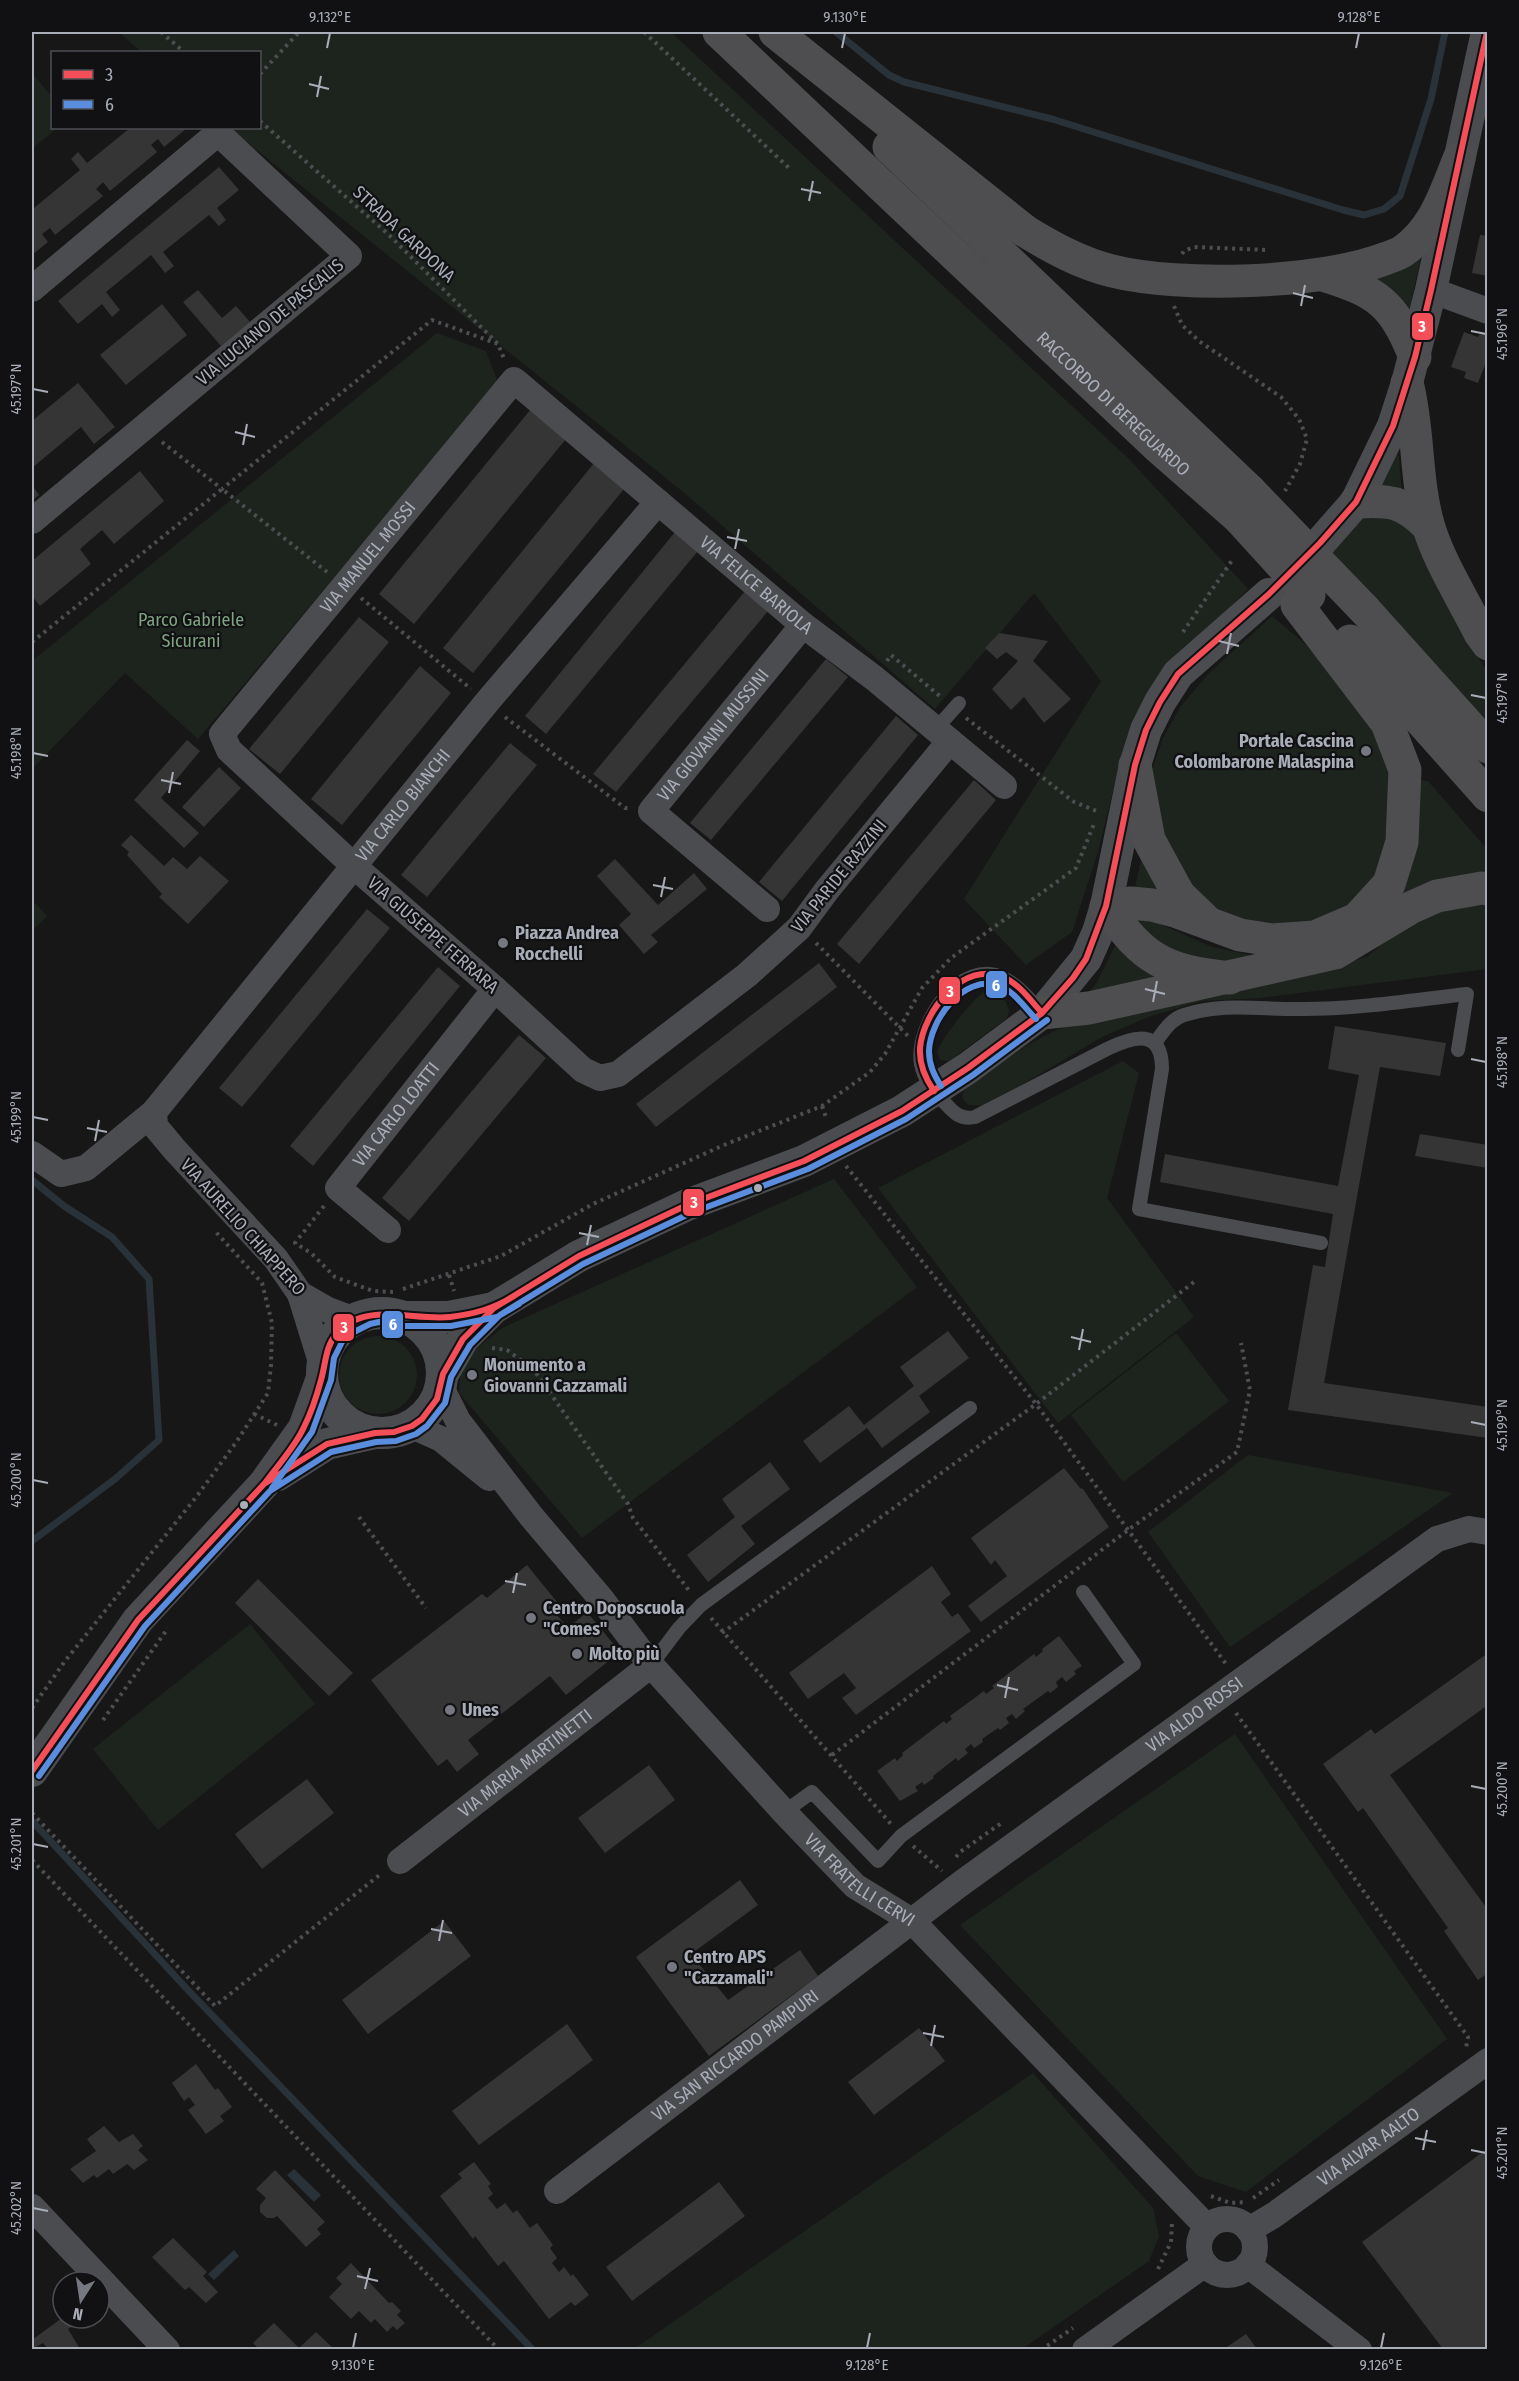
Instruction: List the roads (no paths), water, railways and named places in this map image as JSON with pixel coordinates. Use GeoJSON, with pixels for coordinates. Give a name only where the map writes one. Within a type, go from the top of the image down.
{"type":"FeatureCollection","features":[{"type":"Feature","properties":{"kind":"highway","name":"RACCORDO DI BEREGUARDO"},"geometry":{"type":"LineString","coordinates":[[719,32],[1237,524],[1364,609],[1488,747]]}},
{"type":"Feature","properties":{"kind":"highway","name":"RACCORDO DI BEREGUARDO"},"geometry":{"type":"LineString","coordinates":[[767,32],[1237,524],[1292,598],[1488,796]]}},
{"type":"Feature","properties":{"kind":"highway"},"geometry":{"type":"LineString","coordinates":[[775,32],[1025,231],[1063,254],[1112,271],[1187,281],[1260,279],[1321,274],[1364,267],[1403,252],[1434,219],[1459,159]]}},
{"type":"Feature","properties":{"kind":"highway"},"geometry":{"type":"LineString","coordinates":[[1321,274],[1355,285],[1384,303],[1404,330],[1411,370],[1417,466],[1428,526],[1480,633],[1488,644]]}},
{"type":"Feature","properties":{"kind":"highway"},"geometry":{"type":"LineString","coordinates":[[1356,502],[1393,502],[1412,510],[1428,526]]}},
{"type":"Feature","properties":{"kind":"highway"},"geometry":{"type":"LineString","coordinates":[[1230,978],[1201,975],[1174,968],[1150,956],[1127,936],[1106,906],[1131,903],[1152,905],[1175,910],[1240,935],[1272,940],[1315,937],[1357,919],[1389,884],[1402,842],[1404,770],[1387,723],[1292,598]]}},
{"type":"Feature","properties":{"kind":"highway"},"geometry":{"type":"LineString","coordinates":[[1135,765],[1149,840],[1179,895],[1209,924]]}},
{"type":"Feature","properties":{"kind":"highway"},"geometry":{"type":"LineString","coordinates":[[1042,1013],[1089,1008],[1230,978],[1335,952],[1410,908],[1437,896],[1482,888],[1488,889]]}},
{"type":"Feature","properties":{"kind":"street"},"geometry":{"type":"LineString","coordinates":[[1320,543],[1356,502],[1393,426],[1411,370],[1431,290],[1487,32]]}},
{"type":"Feature","properties":{"kind":"street","name":"VIA LUCIANO DE PASCALIS"},"geometry":{"type":"LineString","coordinates":[[32,289],[218,133],[349,256],[32,521]]}},
{"type":"Feature","properties":{"kind":"street"},"geometry":{"type":"LineString","coordinates":[[1431,290],[1488,311]]}},
{"type":"Feature","properties":{"kind":"street","name":"VIA FELICE BARIOLA"},"geometry":{"type":"LineString","coordinates":[[514,380],[804,625],[874,678],[1004,786]]}},
{"type":"Feature","properties":{"kind":"street","name":"VIA MANUEL MOSSI"},"geometry":{"type":"LineString","coordinates":[[222,734],[514,380]]}},
{"type":"Feature","properties":{"kind":"street","name":"VIA CARLO BIANCHI"},"geometry":{"type":"LineString","coordinates":[[32,1154],[61,1174],[86,1168],[154,1112],[487,702],[658,502]]}},
{"type":"Feature","properties":{"kind":"street"},"geometry":{"type":"LineString","coordinates":[[264,1484],[327,1444],[375,1433],[394,1432],[412,1426],[430,1410],[463,1339],[494,1308],[579,1256],[687,1205],[804,1161],[902,1111],[934,1091],[1042,1013],[1086,959],[1106,906],[1135,765],[1146,730],[1160,702],[1178,674],[1292,598]]}},
{"type":"Feature","properties":{"kind":"street","name":"VIA GIOVANNI MUSSINI"},"geometry":{"type":"LineString","coordinates":[[767,909],[651,812],[804,625]]}},
{"type":"Feature","properties":{"kind":"street","name":"VIA GIUSEPPE FERRARA"},"geometry":{"type":"LineString","coordinates":[[222,734],[229,750],[355,867],[495,989],[583,1070],[600,1078]]}},
{"type":"Feature","properties":{"kind":"street","name":"VIA PARIDE RAZZINI"},"geometry":{"type":"LineString","coordinates":[[600,1078],[618,1074],[747,975],[799,928],[942,736]]}},
{"type":"Feature","properties":{"kind":"street","name":"VIA CARLO LOATTI"},"geometry":{"type":"LineString","coordinates":[[388,1230],[338,1188],[495,989]]}},
{"type":"Feature","properties":{"kind":"street","name":"VIA AURELIO CHIAPPERO"},"geometry":{"type":"LineString","coordinates":[[154,1112],[155,1126],[276,1259],[300,1294],[328,1310],[355,1320]]}},
{"type":"Feature","properties":{"kind":"street"},"geometry":{"type":"LineString","coordinates":[[300,1294],[327,1398],[339,1415],[355,1427],[375,1433]]}},
{"type":"Feature","properties":{"kind":"street"},"geometry":{"type":"LineString","coordinates":[[32,1771],[138,1620],[264,1484],[304,1428],[329,1344],[336,1334],[355,1320],[379,1313],[404,1317],[449,1317],[494,1308]]}},
{"type":"Feature","properties":{"kind":"street"},"geometry":{"type":"LineString","coordinates":[[404,1317],[424,1330],[432,1339],[440,1356],[442,1380]]}},
{"type":"Feature","properties":{"kind":"street","name":"VIA FRATELLI CERVI"},"geometry":{"type":"LineString","coordinates":[[442,1380],[458,1421],[531,1516],[603,1601],[651,1665],[784,1812],[855,1886],[912,1921],[1207,2227]]}},
{"type":"Feature","properties":{"kind":"street","name":"VIA FRATELLI CERVI"},"geometry":{"type":"LineString","coordinates":[[412,1426],[441,1439],[531,1516]]}},
{"type":"Feature","properties":{"kind":"street","name":"VIA ALDO ROSSI"},"geometry":{"type":"LineString","coordinates":[[912,1921],[1437,1539],[1469,1529],[1488,1532]]}},
{"type":"Feature","properties":{"kind":"street","name":"VIA MARIA MARTINETTI"},"geometry":{"type":"LineString","coordinates":[[391,1867],[651,1665]]}},
{"type":"Feature","properties":{"kind":"street","name":"VIA SAN RICCARDO PAMPURI"},"geometry":{"type":"LineString","coordinates":[[557,2191],[912,1921]]}},
{"type":"Feature","properties":{"kind":"street","name":"VIA ALVAR AALTO"},"geometry":{"type":"LineString","coordinates":[[1249,2230],[1274,2215],[1488,2061]]}},
{"type":"Feature","properties":{"kind":"street"},"geometry":{"type":"LineString","coordinates":[[32,2208],[167,2349]]}},
{"type":"Feature","properties":{"kind":"street"},"geometry":{"type":"LineString","coordinates":[[1233,2219],[1249,2230],[1255,2247],[1248,2265],[1235,2274],[1226,2275],[1218,2273],[1205,2264],[1201,2257],[1199,2241],[1207,2227],[1215,2221],[1233,2219]]}},
{"type":"Feature","properties":{"kind":"street"},"geometry":{"type":"LineString","coordinates":[[1085,2349],[1205,2264]]}},
{"type":"Feature","properties":{"kind":"street"},"geometry":{"type":"LineString","coordinates":[[1248,2265],[1359,2349]]}},
{"type":"Feature","properties":{"kind":"lane"},"geometry":{"type":"LineString","coordinates":[[942,736],[956,705]]}},
{"type":"Feature","properties":{"kind":"lane"},"geometry":{"type":"LineString","coordinates":[[1042,1013],[1004,978],[988,975],[970,976],[952,990],[937,1008],[925,1028],[920,1046],[924,1076],[956,1115],[965,1119],[975,1118],[1124,1041],[1142,1037],[1155,1043],[1162,1055],[1162,1069],[1138,1209],[1321,1244]]}},
{"type":"Feature","properties":{"kind":"lane"},"geometry":{"type":"LineString","coordinates":[[1155,1043],[1170,1023],[1183,1015],[1233,1006],[1303,1009],[1372,1005],[1467,994],[1458,1050]]}},
{"type":"Feature","properties":{"kind":"lane"},"geometry":{"type":"LineString","coordinates":[[651,1665],[679,1628],[701,1605],[970,1408]]}},
{"type":"Feature","properties":{"kind":"lane"},"geometry":{"type":"LineString","coordinates":[[784,1812],[812,1792],[878,1861],[901,1836],[1134,1664],[1083,1592]]}},
{"type":"Feature","properties":{"kind":"waterway"},"geometry":{"type":"LineString","coordinates":[[836,32],[889,75],[904,82],[1052,119],[1364,215],[1384,209],[1400,196],[1431,99],[1445,32]]}},
{"type":"Feature","properties":{"kind":"waterway"},"geometry":{"type":"LineString","coordinates":[[32,1180],[64,1206],[112,1237],[149,1279],[159,1440],[115,1479],[32,1541]]}},
{"type":"Feature","properties":{"kind":"waterway"},"geometry":{"type":"LineString","coordinates":[[32,1821],[187,1989],[533,2350]]}},
{"type":"Feature","properties":{"kind":"place","name":"Portale Cascina Colombarone Malaspina"},"geometry":{"type":"Point","coordinates":[1366,751]}},
{"type":"Feature","properties":{"kind":"place","name":"Piazza Andrea Rocchelli"},"geometry":{"type":"Point","coordinates":[503,943]}},
{"type":"Feature","properties":{"kind":"place","name":"Monumento a Giovanni Cazzamali"},"geometry":{"type":"Point","coordinates":[472,1375]}},
{"type":"Feature","properties":{"kind":"place","name":"Centro Doposcuola \"Comes\""},"geometry":{"type":"Point","coordinates":[531,1618]}},
{"type":"Feature","properties":{"kind":"place","name":"Molto più"},"geometry":{"type":"Point","coordinates":[577,1654]}},
{"type":"Feature","properties":{"kind":"place","name":"Unes"},"geometry":{"type":"Point","coordinates":[450,1710]}},
{"type":"Feature","properties":{"kind":"place","name":"Centro APS \"Cazzamali\""},"geometry":{"type":"Point","coordinates":[672,1967]}},
{"type":"Feature","properties":{"kind":"park label","name":"Parco Gabriele Sicurani"},"geometry":{"type":"Point","coordinates":[191,630]}}]}
